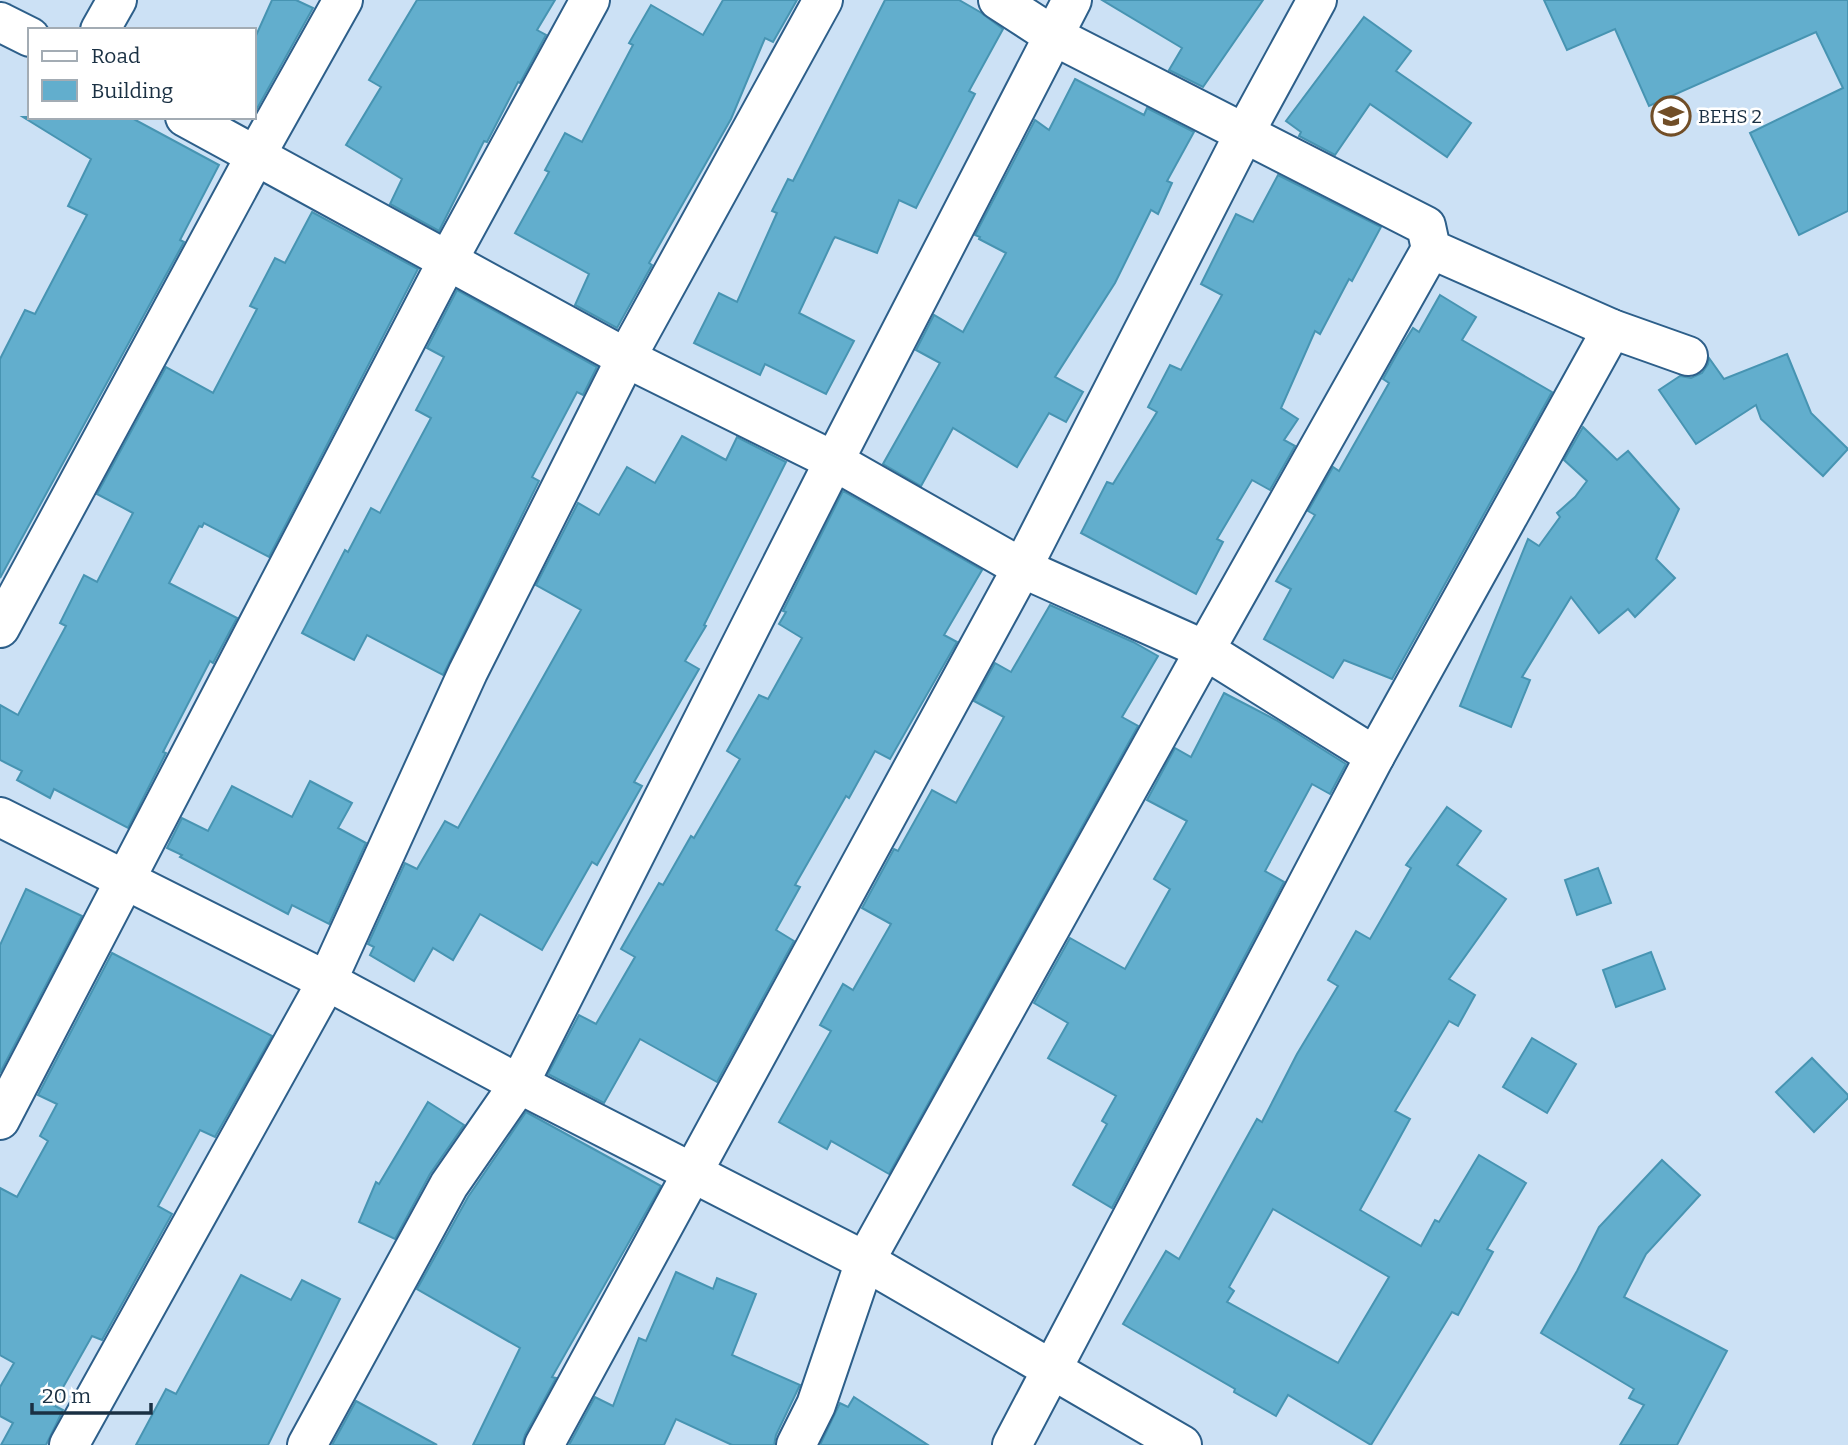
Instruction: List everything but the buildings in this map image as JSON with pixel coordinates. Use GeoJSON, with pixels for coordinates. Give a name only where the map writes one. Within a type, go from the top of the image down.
{"type":"FeatureCollection","features":[{"type":"Feature","properties":{"kind":"street"},"geometry":{"type":"LineString","coordinates":[[101,28],[117,0]]}},
{"type":"Feature","properties":{"kind":"street"},"geometry":{"type":"LineString","coordinates":[[0,628],[343,0]]}},
{"type":"Feature","properties":{"kind":"street"},"geometry":{"type":"LineString","coordinates":[[0,1119],[448,260],[590,0]]}},
{"type":"Feature","properties":{"kind":"street"},"geometry":{"type":"LineString","coordinates":[[69,1445],[327,981],[468,672],[626,358],[823,0]]}},
{"type":"Feature","properties":{"kind":"street"},"geometry":{"type":"LineString","coordinates":[[796,1445],[816,1405],[865,1261],[1431,249],[1426,226],[1052,35],[998,0]]}},
{"type":"Feature","properties":{"kind":"street"},"geometry":{"type":"LineString","coordinates":[[307,1445],[449,1185],[519,1084],[834,461],[1072,0]]}},
{"type":"Feature","properties":{"kind":"street"},"geometry":{"type":"LineString","coordinates":[[544,1445],[1022,568],[1245,132],[1317,0]]}},
{"type":"Feature","properties":{"kind":"street"},"geometry":{"type":"LineString","coordinates":[[0,22],[28,36]]}},
{"type":"Feature","properties":{"kind":"street"},"geometry":{"type":"LineString","coordinates":[[189,119],[626,358],[834,461],[1022,568],[1205,650],[1375,756]]}},
{"type":"Feature","properties":{"kind":"street"},"geometry":{"type":"LineString","coordinates":[[1431,249],[1612,329],[1688,356]]}},
{"type":"Feature","properties":{"kind":"street"},"geometry":{"type":"LineString","coordinates":[[1012,1445],[1375,756],[1612,329]]}},
{"type":"Feature","properties":{"kind":"street"},"geometry":{"type":"LineString","coordinates":[[0,817],[327,981],[519,1084],[865,1261],[1182,1445]]}},
{"type":"Feature","properties":{"kind":"place","name":"BEHS 2"},"geometry":{"type":"Point","coordinates":[1671,116]}}]}
